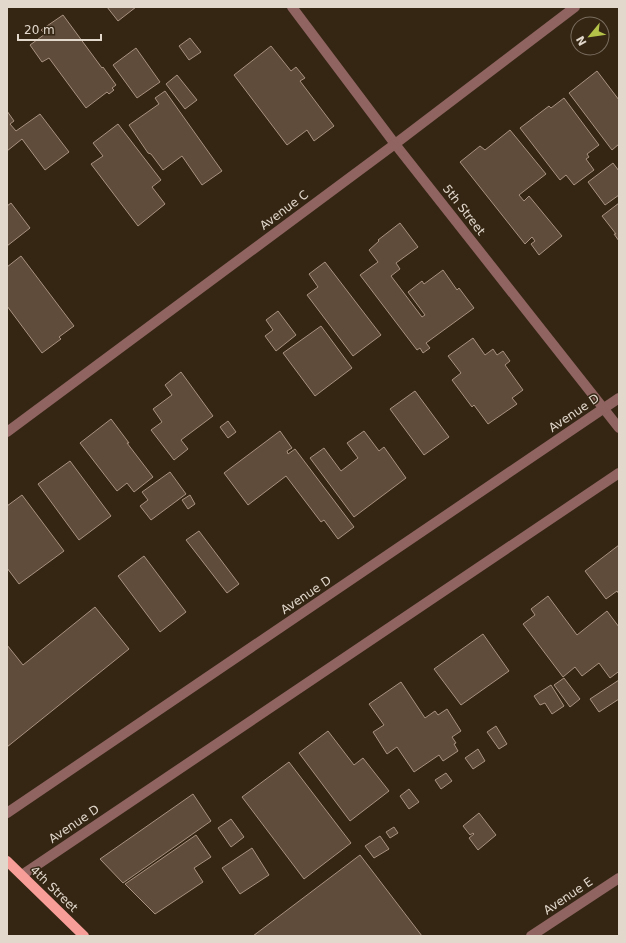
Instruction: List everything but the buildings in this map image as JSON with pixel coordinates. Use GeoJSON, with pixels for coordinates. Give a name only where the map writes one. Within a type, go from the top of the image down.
{"type":"FeatureCollection","features":[{"type":"Feature","properties":{"kind":"main road","name":"4th Street"},"geometry":{"type":"LineString","coordinates":[[7,861],[84,936]]}},
{"type":"Feature","properties":{"kind":"street","name":"5th Street"},"geometry":{"type":"LineString","coordinates":[[292,7],[395,144],[619,428]]}},
{"type":"Feature","properties":{"kind":"street","name":"Avenue C"},"geometry":{"type":"LineString","coordinates":[[7,432],[395,144],[575,7]]}},
{"type":"Feature","properties":{"kind":"street","name":"Avenue D"},"geometry":{"type":"LineString","coordinates":[[7,813],[619,398]]}},
{"type":"Feature","properties":{"kind":"street","name":"Avenue D"},"geometry":{"type":"LineString","coordinates":[[22,875],[619,473]]}},
{"type":"Feature","properties":{"kind":"street","name":"Avenue E"},"geometry":{"type":"LineString","coordinates":[[531,936],[619,878]]}}]}
